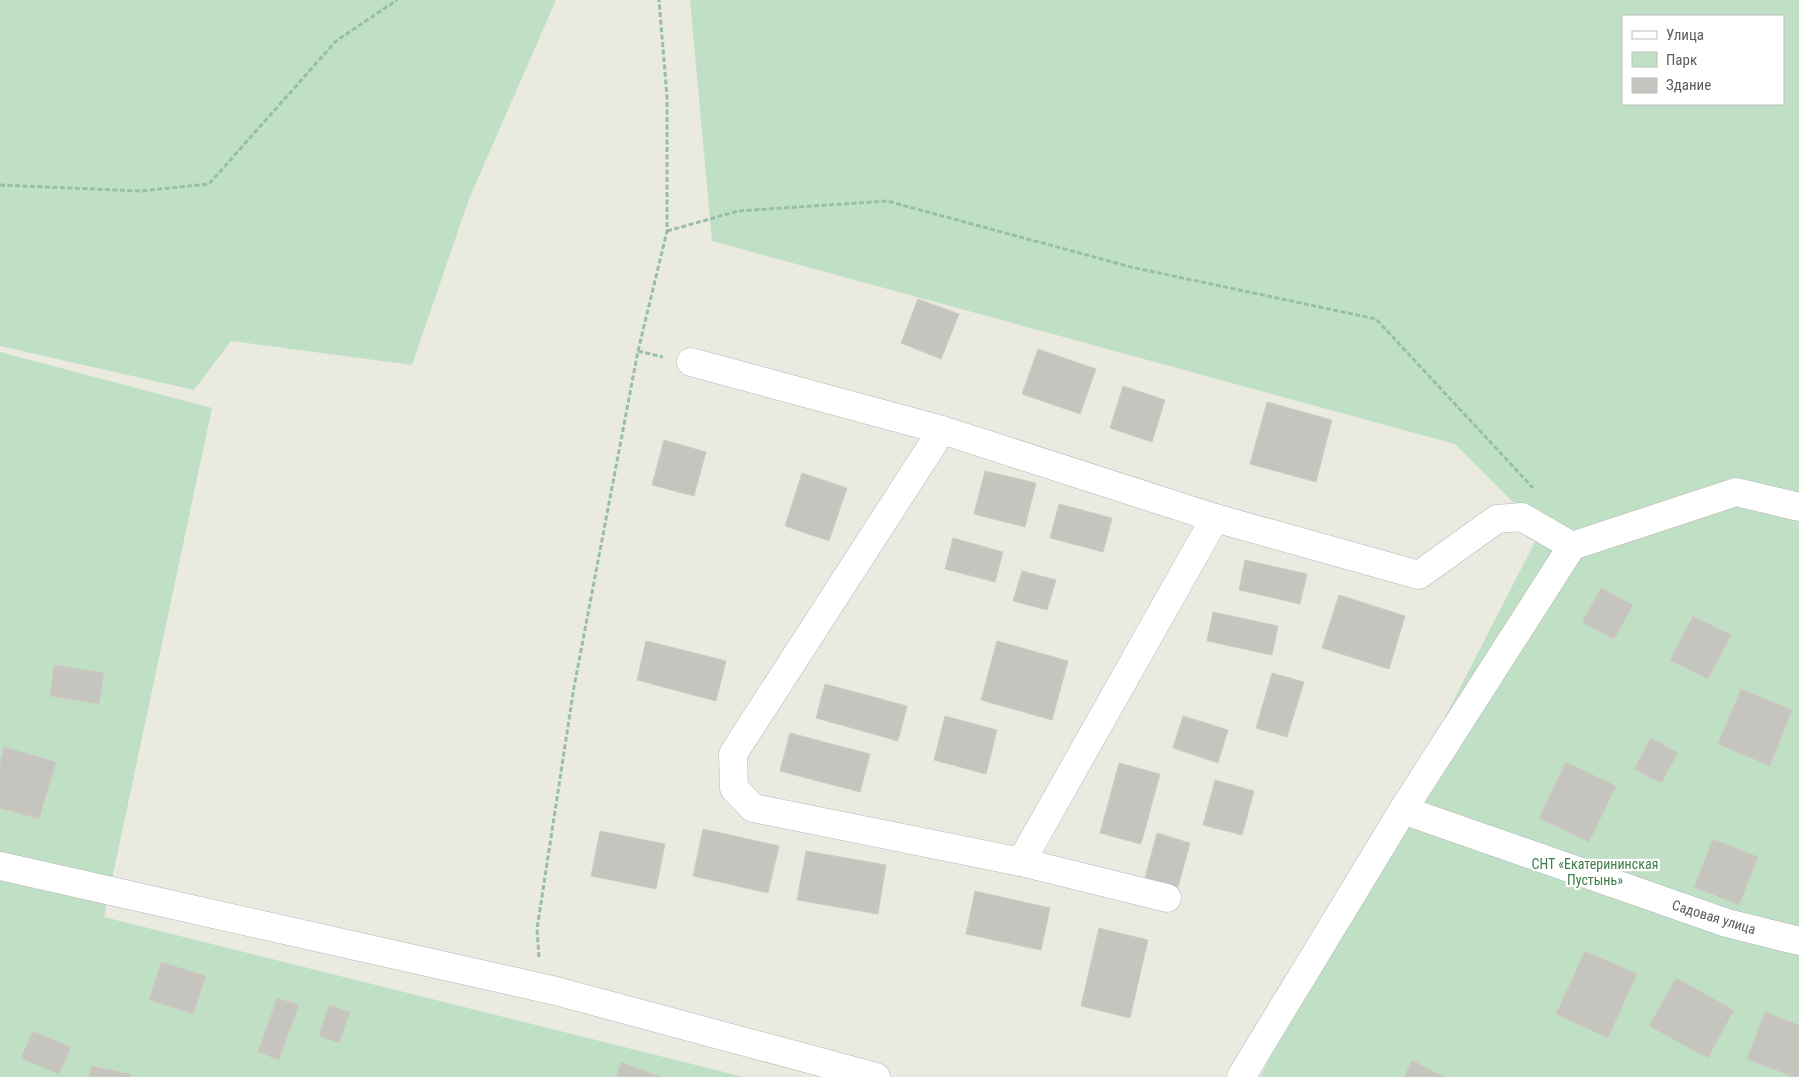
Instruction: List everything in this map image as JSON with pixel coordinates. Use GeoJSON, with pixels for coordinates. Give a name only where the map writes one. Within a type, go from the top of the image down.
{"type":"FeatureCollection","features":[{"type":"Feature","properties":{"kind":"street"},"geometry":{"type":"LineString","coordinates":[[691,362],[942,430],[1214,518],[1419,575],[1497,520],[1522,517],[1572,546]]}},
{"type":"Feature","properties":{"kind":"street"},"geometry":{"type":"LineString","coordinates":[[942,430],[733,754],[734,788],[754,808],[1021,862],[1167,898]]}},
{"type":"Feature","properties":{"kind":"street"},"geometry":{"type":"LineString","coordinates":[[1241,1077],[1403,810],[1572,546],[1736,492],[1799,507]]}},
{"type":"Feature","properties":{"kind":"street"},"geometry":{"type":"LineString","coordinates":[[1021,862],[1214,518]]}},
{"type":"Feature","properties":{"kind":"street","name":"Садовая улица"},"geometry":{"type":"LineString","coordinates":[[1403,810],[1727,923],[1799,941]]}},
{"type":"Feature","properties":{"kind":"street"},"geometry":{"type":"LineString","coordinates":[[0,866],[556,990],[876,1077]]}},
{"type":"Feature","properties":{"kind":"path"},"geometry":{"type":"LineString","coordinates":[[0,185],[140,191],[209,184],[336,41],[396,0]]}},
{"type":"Feature","properties":{"kind":"path"},"geometry":{"type":"LineString","coordinates":[[556,990],[539,967],[537,929],[576,677],[638,351],[668,231],[668,98],[659,0]]}},
{"type":"Feature","properties":{"kind":"path"},"geometry":{"type":"LineString","coordinates":[[668,231],[738,210],[887,201],[1131,267],[1376,319],[1536,492]]}},
{"type":"Feature","properties":{"kind":"green space"},"geometry":{"type":"Polygon","coordinates":[[[0,0],[556,0],[469,199],[412,365],[231,341],[194,390],[0,346],[0,0]]]}},
{"type":"Feature","properties":{"kind":"green space","name":"СНТ «Екатерининская Пустынь»"},"geometry":{"type":"Polygon","coordinates":[[[690,0],[1799,0],[1799,1077],[1260,1077],[1541,530],[1455,444],[712,241],[690,0]]]}},
{"type":"Feature","properties":{"kind":"green space"},"geometry":{"type":"Polygon","coordinates":[[[0,352],[212,408],[104,917],[744,1077],[0,1077],[0,352]]]}},
{"type":"Feature","properties":{"kind":"building"},"geometry":{"type":"Polygon","coordinates":[[[918,299],[959,314],[941,359],[901,343],[918,299]]]}},
{"type":"Feature","properties":{"kind":"building"},"geometry":{"type":"Polygon","coordinates":[[[1038,349],[1096,369],[1080,414],[1022,394],[1038,349]]]}},
{"type":"Feature","properties":{"kind":"building"},"geometry":{"type":"Polygon","coordinates":[[[1123,386],[1165,400],[1152,442],[1110,428],[1123,386]]]}},
{"type":"Feature","properties":{"kind":"building"},"geometry":{"type":"Polygon","coordinates":[[[1267,402],[1332,420],[1316,482],[1250,464],[1267,402]]]}},
{"type":"Feature","properties":{"kind":"building"},"geometry":{"type":"Polygon","coordinates":[[[664,440],[706,452],[694,496],[652,485],[664,440]]]}},
{"type":"Feature","properties":{"kind":"building"},"geometry":{"type":"Polygon","coordinates":[[[985,471],[1036,483],[1025,527],[974,514],[985,471]]]}},
{"type":"Feature","properties":{"kind":"building"},"geometry":{"type":"Polygon","coordinates":[[[802,473],[847,488],[829,541],[785,526],[802,473]]]}},
{"type":"Feature","properties":{"kind":"building"},"geometry":{"type":"Polygon","coordinates":[[[1059,504],[1112,518],[1103,552],[1050,538],[1059,504]]]}},
{"type":"Feature","properties":{"kind":"building"},"geometry":{"type":"Polygon","coordinates":[[[953,538],[1003,552],[995,582],[945,569],[953,538]]]}},
{"type":"Feature","properties":{"kind":"building"},"geometry":{"type":"Polygon","coordinates":[[[1245,560],[1307,574],[1300,604],[1239,590],[1245,560]]]}},
{"type":"Feature","properties":{"kind":"building"},"geometry":{"type":"Polygon","coordinates":[[[1022,571],[1056,580],[1047,610],[1013,601],[1022,571]]]}},
{"type":"Feature","properties":{"kind":"building"},"geometry":{"type":"Polygon","coordinates":[[[1601,588],[1633,605],[1614,639],[1582,622],[1601,588]]]}},
{"type":"Feature","properties":{"kind":"building"},"geometry":{"type":"Polygon","coordinates":[[[1339,595],[1405,616],[1389,669],[1322,648],[1339,595]]]}},
{"type":"Feature","properties":{"kind":"building"},"geometry":{"type":"Polygon","coordinates":[[[1213,612],[1278,626],[1272,655],[1207,641],[1213,612]]]}},
{"type":"Feature","properties":{"kind":"building"},"geometry":{"type":"Polygon","coordinates":[[[1693,616],[1731,635],[1708,679],[1670,660],[1693,616]]]}},
{"type":"Feature","properties":{"kind":"building"},"geometry":{"type":"Polygon","coordinates":[[[646,641],[726,661],[716,701],[637,680],[646,641]]]}},
{"type":"Feature","properties":{"kind":"building"},"geometry":{"type":"Polygon","coordinates":[[[997,641],[1068,661],[1052,720],[981,700],[997,641]]]}},
{"type":"Feature","properties":{"kind":"building"},"geometry":{"type":"Polygon","coordinates":[[[54,665],[104,673],[99,704],[50,696],[54,665]]]}},
{"type":"Feature","properties":{"kind":"building"},"geometry":{"type":"Polygon","coordinates":[[[1272,673],[1304,682],[1287,737],[1256,728],[1272,673]]]}},
{"type":"Feature","properties":{"kind":"building"},"geometry":{"type":"Polygon","coordinates":[[[825,684],[907,706],[898,741],[816,718],[825,684]]]}},
{"type":"Feature","properties":{"kind":"building"},"geometry":{"type":"Polygon","coordinates":[[[1741,689],[1792,710],[1770,766],[1718,744],[1741,689]]]}},
{"type":"Feature","properties":{"kind":"building"},"geometry":{"type":"Polygon","coordinates":[[[945,716],[997,730],[986,774],[934,760],[945,716]]]}},
{"type":"Feature","properties":{"kind":"building"},"geometry":{"type":"Polygon","coordinates":[[[1183,716],[1228,730],[1218,763],[1173,748],[1183,716]]]}},
{"type":"Feature","properties":{"kind":"building"},"geometry":{"type":"Polygon","coordinates":[[[790,733],[870,754],[860,792],[780,771],[790,733]]]}},
{"type":"Feature","properties":{"kind":"building"},"geometry":{"type":"Polygon","coordinates":[[[1651,738],[1678,753],[1661,783],[1634,769],[1651,738]]]}},
{"type":"Feature","properties":{"kind":"building"},"geometry":{"type":"Polygon","coordinates":[[[4,747],[56,762],[39,819],[0,808],[0,763],[4,747]]]}},
{"type":"Feature","properties":{"kind":"building"},"geometry":{"type":"Polygon","coordinates":[[[1566,762],[1616,786],[1589,842],[1539,818],[1566,762]]]}},
{"type":"Feature","properties":{"kind":"building"},"geometry":{"type":"Polygon","coordinates":[[[1119,763],[1160,774],[1141,844],[1100,833],[1119,763]]]}},
{"type":"Feature","properties":{"kind":"building"},"geometry":{"type":"Polygon","coordinates":[[[1215,780],[1254,791],[1242,835],[1203,825],[1215,780]]]}},
{"type":"Feature","properties":{"kind":"building"},"geometry":{"type":"Polygon","coordinates":[[[703,829],[779,846],[768,893],[693,876],[703,829]]]}},
{"type":"Feature","properties":{"kind":"building"},"geometry":{"type":"Polygon","coordinates":[[[600,831],[665,844],[656,889],[591,876],[600,831]]]}},
{"type":"Feature","properties":{"kind":"building"},"geometry":{"type":"Polygon","coordinates":[[[1157,833],[1190,843],[1178,887],[1145,878],[1157,833]]]}},
{"type":"Feature","properties":{"kind":"building"},"geometry":{"type":"Polygon","coordinates":[[[1713,839],[1758,857],[1739,905],[1694,887],[1713,839]]]}},
{"type":"Feature","properties":{"kind":"building"},"geometry":{"type":"Polygon","coordinates":[[[806,851],[886,865],[878,914],[797,900],[806,851]]]}},
{"type":"Feature","properties":{"kind":"building"},"geometry":{"type":"Polygon","coordinates":[[[975,891],[1050,908],[1041,950],[966,934],[975,891]]]}},
{"type":"Feature","properties":{"kind":"building"},"geometry":{"type":"Polygon","coordinates":[[[1099,928],[1148,940],[1130,1018],[1081,1006],[1099,928]]]}},
{"type":"Feature","properties":{"kind":"building"},"geometry":{"type":"Polygon","coordinates":[[[1585,951],[1637,974],[1608,1038],[1556,1014],[1585,951]]]}},
{"type":"Feature","properties":{"kind":"building"},"geometry":{"type":"Polygon","coordinates":[[[161,962],[206,976],[193,1014],[149,1000],[161,962]]]}},
{"type":"Feature","properties":{"kind":"building"},"geometry":{"type":"Polygon","coordinates":[[[1676,978],[1734,1010],[1708,1058],[1649,1026],[1676,978]]]}},
{"type":"Feature","properties":{"kind":"building"},"geometry":{"type":"Polygon","coordinates":[[[277,998],[299,1005],[279,1060],[258,1052],[277,998]]]}},
{"type":"Feature","properties":{"kind":"building"},"geometry":{"type":"Polygon","coordinates":[[[329,1005],[350,1012],[339,1043],[319,1036],[329,1005]]]}},
{"type":"Feature","properties":{"kind":"building"},"geometry":{"type":"Polygon","coordinates":[[[1765,1012],[1799,1025],[1799,1077],[1793,1077],[1747,1059],[1765,1012]]]}},
{"type":"Feature","properties":{"kind":"building"},"geometry":{"type":"Polygon","coordinates":[[[33,1031],[71,1047],[59,1074],[21,1058],[33,1031]]]}},
{"type":"Feature","properties":{"kind":"building"},"geometry":{"type":"Polygon","coordinates":[[[1412,1060],[1444,1077],[1404,1077],[1412,1060]]]}},
{"type":"Feature","properties":{"kind":"building"},"geometry":{"type":"Polygon","coordinates":[[[621,1062],[661,1077],[616,1077],[621,1062]]]}},
{"type":"Feature","properties":{"kind":"building"},"geometry":{"type":"Polygon","coordinates":[[[91,1066],[131,1074],[131,1077],[89,1077],[91,1066]]]}}]}
